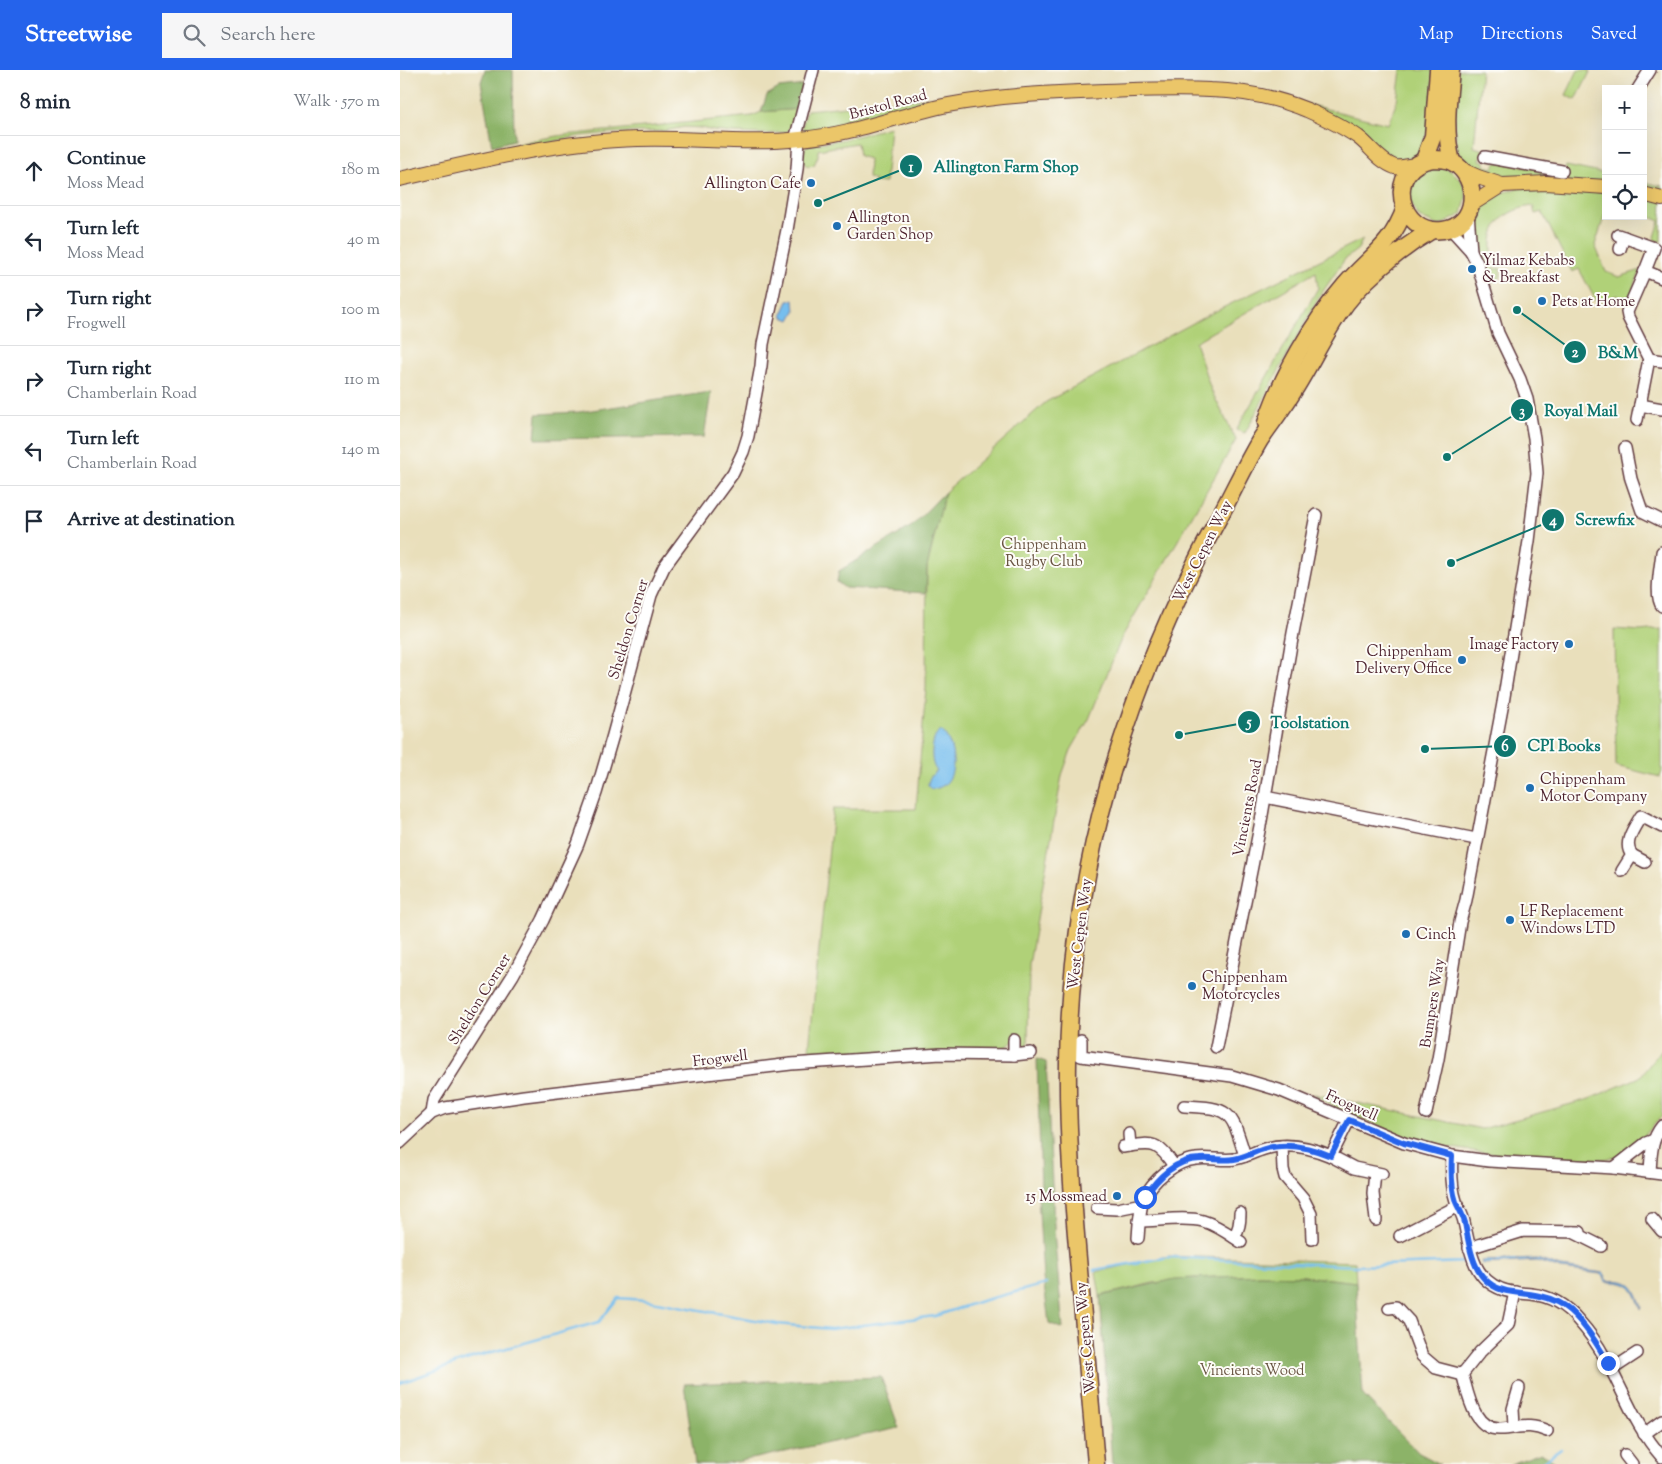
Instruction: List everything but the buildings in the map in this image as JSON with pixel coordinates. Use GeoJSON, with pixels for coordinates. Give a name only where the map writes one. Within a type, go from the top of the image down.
{"type":"FeatureCollection","features":[{"type":"Feature","properties":{"kind":"highway"},"geometry":{"type":"LineString","coordinates":[[1438,70],[1433,136],[1428,152],[1405,176],[1401,190],[1405,208],[1414,221],[1420,226],[1441,231],[1458,225],[1470,209],[1473,194],[1467,178],[1456,165],[1447,141],[1451,70]]}},
{"type":"Feature","properties":{"kind":"highway"},"geometry":{"type":"LineString","coordinates":[[1420,162],[1442,159],[1456,165]]}},
{"type":"Feature","properties":{"kind":"highway","name":"West Cepen Way"},"geometry":{"type":"LineString","coordinates":[[1261,440],[1275,397],[1322,315],[1346,284],[1384,246],[1394,233],[1405,208]]}},
{"type":"Feature","properties":{"kind":"highway","name":"West Cepen Way"},"geometry":{"type":"LineString","coordinates":[[1096,1464],[1073,1202],[1068,1058],[1072,987],[1082,900],[1090,855],[1112,770],[1139,688],[1165,626],[1194,564],[1261,440],[1286,404],[1332,323],[1345,305],[1374,275],[1415,240],[1432,230]]}},
{"type":"Feature","properties":{"kind":"main road","name":"Bristol Road"},"geometry":{"type":"LineString","coordinates":[[400,179],[490,158],[589,142],[637,139],[797,140],[838,134],[938,108],[986,99],[1063,93],[1211,90],[1280,101],[1333,122],[1358,138],[1385,162],[1401,190]]}},
{"type":"Feature","properties":{"kind":"main road"},"geometry":{"type":"LineString","coordinates":[[1385,162],[1403,168],[1420,162]]}},
{"type":"Feature","properties":{"kind":"main road"},"geometry":{"type":"LineString","coordinates":[[1456,165],[1478,177],[1502,184],[1538,183],[1602,187]]}},
{"type":"Feature","properties":{"kind":"main road"},"geometry":{"type":"LineString","coordinates":[[1470,209],[1502,184]]}},
{"type":"Feature","properties":{"kind":"main road"},"geometry":{"type":"LineString","coordinates":[[1647,195],[1662,199]]}},
{"type":"Feature","properties":{"kind":"street","name":"Sheldon Corner"},"geometry":{"type":"LineString","coordinates":[[432,1113],[434,1100],[513,974],[539,928],[578,844],[611,743],[652,595],[664,567],[732,473],[743,452],[748,436],[761,366],[763,344],[787,230],[797,169],[797,140],[813,70]]}},
{"type":"Feature","properties":{"kind":"street"},"geometry":{"type":"LineString","coordinates":[[1641,85],[1650,70]]}},
{"type":"Feature","properties":{"kind":"street"},"geometry":{"type":"LineString","coordinates":[[1489,160],[1562,171]]}},
{"type":"Feature","properties":{"kind":"street"},"geometry":{"type":"LineString","coordinates":[[1538,183],[1540,167]]}},
{"type":"Feature","properties":{"kind":"street","name":"Bumpers Way"},"geometry":{"type":"LineString","coordinates":[[1470,209],[1471,251]]}},
{"type":"Feature","properties":{"kind":"street","name":"Bumpers Way"},"geometry":{"type":"LineString","coordinates":[[1426,1113],[1438,1059],[1460,922],[1466,900],[1503,703],[1530,541],[1537,473],[1534,438],[1527,399],[1520,379],[1498,333],[1477,263],[1471,251],[1451,229]]}},
{"type":"Feature","properties":{"kind":"street"},"geometry":{"type":"LineString","coordinates":[[1620,249],[1621,236],[1654,248],[1628,312],[1628,317],[1649,359],[1637,420]]}},
{"type":"Feature","properties":{"kind":"street"},"geometry":{"type":"LineString","coordinates":[[1645,271],[1662,278]]}},
{"type":"Feature","properties":{"kind":"street"},"geometry":{"type":"LineString","coordinates":[[1649,359],[1662,361]]}},
{"type":"Feature","properties":{"kind":"street"},"geometry":{"type":"LineString","coordinates":[[1640,405],[1662,409]]}},
{"type":"Feature","properties":{"kind":"street"},"geometry":{"type":"LineString","coordinates":[[1625,448],[1631,479],[1642,511],[1662,521]]}},
{"type":"Feature","properties":{"kind":"street","name":"Vincients Road"},"geometry":{"type":"LineString","coordinates":[[1216,1047],[1265,798],[1310,539],[1316,515]]}},
{"type":"Feature","properties":{"kind":"street"},"geometry":{"type":"LineString","coordinates":[[1659,605],[1662,552]]}},
{"type":"Feature","properties":{"kind":"street"},"geometry":{"type":"LineString","coordinates":[[1265,798],[1476,839]]}},
{"type":"Feature","properties":{"kind":"street"},"geometry":{"type":"LineString","coordinates":[[1645,862],[1632,855],[1628,850],[1628,844],[1643,812],[1662,827]]}},
{"type":"Feature","properties":{"kind":"street"},"geometry":{"type":"LineString","coordinates":[[1622,872],[1632,855]]}},
{"type":"Feature","properties":{"kind":"street"},"geometry":{"type":"LineString","coordinates":[[1014,1040],[1014,1055]]}},
{"type":"Feature","properties":{"kind":"street","name":"Frogwell"},"geometry":{"type":"LineString","coordinates":[[1081,1040],[1080,1061],[1232,1076],[1279,1090],[1404,1143],[1452,1156],[1614,1168],[1662,1174]]}},
{"type":"Feature","properties":{"kind":"street","name":"Frogwell"},"geometry":{"type":"LineString","coordinates":[[432,1113],[445,1108],[524,1096],[791,1064],[941,1054],[1014,1055],[1032,1053]]}},
{"type":"Feature","properties":{"kind":"street"},"geometry":{"type":"LineString","coordinates":[[1191,1110],[1219,1109],[1230,1116],[1237,1130],[1245,1156]]}},
{"type":"Feature","properties":{"kind":"street"},"geometry":{"type":"LineString","coordinates":[[400,1143],[432,1113]]}},
{"type":"Feature","properties":{"kind":"street"},"geometry":{"type":"LineString","coordinates":[[1331,1156],[1349,1120]]}},
{"type":"Feature","properties":{"kind":"street"},"geometry":{"type":"LineString","coordinates":[[1650,1172],[1654,1140],[1662,1126]]}},
{"type":"Feature","properties":{"kind":"street"},"geometry":{"type":"LineString","coordinates":[[1129,1134],[1127,1147],[1147,1144],[1157,1146],[1174,1166]]}},
{"type":"Feature","properties":{"kind":"street"},"geometry":{"type":"LineString","coordinates":[[1614,1168],[1654,1140]]}},
{"type":"Feature","properties":{"kind":"street"},"geometry":{"type":"LineString","coordinates":[[1282,1146],[1285,1177],[1307,1204],[1311,1214],[1310,1231]]}},
{"type":"Feature","properties":{"kind":"street"},"geometry":{"type":"LineString","coordinates":[[1138,1238],[1139,1221],[1145,1197],[1153,1186],[1174,1166],[1198,1158],[1224,1160],[1245,1156],[1265,1148],[1282,1146],[1308,1148],[1331,1156],[1350,1166],[1379,1173],[1373,1191],[1373,1216]]}},
{"type":"Feature","properties":{"kind":"street"},"geometry":{"type":"LineString","coordinates":[[1452,1156],[1451,1178],[1474,1264],[1486,1281],[1498,1288],[1549,1298],[1565,1306],[1575,1315],[1593,1339],[1611,1370],[1644,1434],[1662,1457]]}},
{"type":"Feature","properties":{"kind":"street"},"geometry":{"type":"LineString","coordinates":[[1097,1208],[1117,1209],[1142,1204]]}},
{"type":"Feature","properties":{"kind":"street"},"geometry":{"type":"LineString","coordinates":[[1400,1236],[1458,1206]]}},
{"type":"Feature","properties":{"kind":"street"},"geometry":{"type":"LineString","coordinates":[[1139,1221],[1201,1221],[1237,1239],[1240,1213]]}},
{"type":"Feature","properties":{"kind":"street"},"geometry":{"type":"LineString","coordinates":[[1469,1248],[1519,1232],[1534,1230],[1577,1232],[1601,1246]]}},
{"type":"Feature","properties":{"kind":"street"},"geometry":{"type":"LineString","coordinates":[[1462,1373],[1480,1352],[1509,1329],[1515,1292]]}},
{"type":"Feature","properties":{"kind":"street"},"geometry":{"type":"LineString","coordinates":[[1394,1305],[1409,1321],[1418,1349],[1427,1362],[1436,1368],[1462,1373]]}},
{"type":"Feature","properties":{"kind":"street"},"geometry":{"type":"LineString","coordinates":[[1611,1370],[1631,1355]]}},
{"type":"Feature","properties":{"kind":"street"},"geometry":{"type":"LineString","coordinates":[[1462,1373],[1472,1406],[1486,1427],[1493,1429],[1514,1426],[1544,1427]]}},
{"type":"Feature","properties":{"kind":"street"},"geometry":{"type":"LineString","coordinates":[[1514,1426],[1513,1409],[1519,1393]]}},
{"type":"Feature","properties":{"kind":"street"},"geometry":{"type":"LineString","coordinates":[[1644,1434],[1662,1422]]}},
{"type":"Feature","properties":{"kind":"green space"},"geometry":{"type":"Polygon","coordinates":[[[485,70],[513,70],[514,140],[492,146],[481,82],[485,70]]]}},
{"type":"Feature","properties":{"kind":"green space"},"geometry":{"type":"Polygon","coordinates":[[[1401,70],[1434,70],[1431,123],[1420,153],[1412,158],[1394,157],[1298,102],[1388,124],[1397,101],[1401,70]]]}},
{"type":"Feature","properties":{"kind":"green space"},"geometry":{"type":"Polygon","coordinates":[[[1454,70],[1481,70],[1474,147],[1488,151],[1488,153],[1482,152],[1480,160],[1485,162],[1485,166],[1493,168],[1497,162],[1565,173],[1566,166],[1602,173],[1603,220],[1595,245],[1606,272],[1619,277],[1641,270],[1627,302],[1622,304],[1618,295],[1597,303],[1579,269],[1572,272],[1542,212],[1535,214],[1533,206],[1510,213],[1496,226],[1493,235],[1492,256],[1495,269],[1500,268],[1501,275],[1499,280],[1494,281],[1490,279],[1481,252],[1476,247],[1472,227],[1480,207],[1488,199],[1494,195],[1519,188],[1487,178],[1458,158],[1452,93],[1454,70]]]}},
{"type":"Feature","properties":{"kind":"green space"},"geometry":{"type":"Polygon","coordinates":[[[1578,70],[1591,70],[1576,100],[1566,95],[1578,70]]]}},
{"type":"Feature","properties":{"kind":"green space"},"geometry":{"type":"Polygon","coordinates":[[[804,85],[800,109],[761,112],[767,95],[779,88],[804,85]]]}},
{"type":"Feature","properties":{"kind":"green space"},"geometry":{"type":"Polygon","coordinates":[[[974,93],[972,96],[851,126],[807,132],[802,127],[807,110],[974,93]]]}},
{"type":"Feature","properties":{"kind":"green space"},"geometry":{"type":"Polygon","coordinates":[[[800,109],[796,120],[787,132],[766,134],[733,133],[684,127],[665,131],[610,133],[580,136],[468,158],[473,155],[534,140],[564,135],[752,116],[761,112],[800,109]]]}},
{"type":"Feature","properties":{"kind":"green space"},"geometry":{"type":"Polygon","coordinates":[[[890,127],[885,183],[873,182],[874,179],[868,178],[869,159],[859,156],[857,143],[818,150],[818,156],[814,165],[807,166],[802,161],[807,145],[846,139],[890,127]]]}},
{"type":"Feature","properties":{"kind":"green space"},"geometry":{"type":"Polygon","coordinates":[[[1439,164],[1460,179],[1465,188],[1466,195],[1462,214],[1439,226],[1419,217],[1409,200],[1408,184],[1415,171],[1439,164]]]}},
{"type":"Feature","properties":{"kind":"green space"},"geometry":{"type":"Polygon","coordinates":[[[1647,183],[1662,186],[1661,242],[1654,240],[1660,221],[1647,216],[1647,183]]]}},
{"type":"Feature","properties":{"kind":"green space","name":"Chippenham Rugby Club"},"geometry":{"type":"Polygon","coordinates":[[[1363,239],[1358,249],[1345,259],[1319,297],[1245,433],[1236,430],[1318,288],[1316,272],[1195,342],[1211,390],[1236,440],[1122,637],[1089,719],[1071,750],[1062,775],[1029,965],[1028,1049],[1023,1050],[1018,1041],[1011,1042],[1003,1050],[808,1059],[833,809],[916,809],[926,688],[927,567],[945,492],[1046,402],[1208,315],[1363,239]]]}},
{"type":"Feature","properties":{"kind":"green space"},"geometry":{"type":"Polygon","coordinates":[[[711,392],[704,437],[535,439],[537,414],[579,412],[711,392]]]}},
{"type":"Feature","properties":{"kind":"green space"},"geometry":{"type":"Polygon","coordinates":[[[945,492],[927,567],[926,593],[845,588],[837,582],[839,571],[912,526],[945,492]]]}},
{"type":"Feature","properties":{"kind":"green space"},"geometry":{"type":"Polygon","coordinates":[[[1614,629],[1640,631],[1662,629],[1662,772],[1660,777],[1616,766],[1614,629]]]}},
{"type":"Feature","properties":{"kind":"green space"},"geometry":{"type":"Polygon","coordinates":[[[1662,1049],[1662,1116],[1637,1144],[1620,1155],[1605,1159],[1530,1159],[1423,1144],[1336,1108],[1314,1094],[1482,1129],[1589,1099],[1640,1077],[1662,1049]]]}},
{"type":"Feature","properties":{"kind":"green space"},"geometry":{"type":"Polygon","coordinates":[[[1037,1059],[1046,1062],[1055,1243],[1063,1329],[1049,1323],[1043,1278],[1038,1196],[1041,1191],[1037,1059]]]}},
{"type":"Feature","properties":{"kind":"green space"},"geometry":{"type":"Polygon","coordinates":[[[1168,1256],[1355,1262],[1356,1282],[1303,1276],[1260,1275],[1194,1278],[1153,1283],[1100,1296],[1096,1272],[1168,1256]]]}},
{"type":"Feature","properties":{"kind":"green space","name":"Vincients Wood"},"geometry":{"type":"Polygon","coordinates":[[[1260,1275],[1303,1276],[1356,1282],[1363,1395],[1419,1453],[1440,1464],[1112,1464],[1100,1296],[1175,1279],[1260,1275]]]}},
{"type":"Feature","properties":{"kind":"green space"},"geometry":{"type":"Polygon","coordinates":[[[881,1377],[899,1428],[727,1464],[695,1464],[684,1384],[881,1377]]]}},
{"type":"Feature","properties":{"kind":"green space"},"geometry":{"type":"Polygon","coordinates":[[[1541,1453],[1558,1464],[1511,1464],[1541,1453]]]}},
{"type":"Feature","properties":{"kind":"water"},"geometry":{"type":"Polygon","coordinates":[[[794,300],[795,311],[790,320],[783,317],[782,314],[788,301],[794,300]]]}},
{"type":"Feature","properties":{"kind":"water"},"geometry":{"type":"Polygon","coordinates":[[[939,731],[942,731],[951,746],[953,766],[947,782],[940,787],[931,789],[928,786],[929,781],[937,771],[932,757],[933,745],[939,731]]]}},
{"type":"Feature","properties":{"kind":"water"},"geometry":{"type":"Polygon","coordinates":[[[1537,1259],[1561,1267],[1604,1273],[1608,1281],[1616,1280],[1627,1283],[1635,1289],[1642,1308],[1630,1287],[1626,1284],[1606,1282],[1601,1274],[1561,1269],[1537,1261],[1482,1264],[1481,1261],[1537,1259]]]}},
{"type":"Feature","properties":{"kind":"waterway"},"geometry":{"type":"LineString","coordinates":[[1094,1270],[1169,1257],[1356,1266],[1467,1262]]}},
{"type":"Feature","properties":{"kind":"waterway"},"geometry":{"type":"LineString","coordinates":[[400,1383],[475,1357],[599,1322],[618,1298],[646,1300],[777,1324],[831,1329],[935,1316],[981,1301],[1046,1284]]}},
{"type":"Feature","properties":{"kind":"waterway"},"geometry":{"type":"LineString","coordinates":[[1540,1464],[1561,1449]]}},
{"type":"Feature","properties":{"kind":"place","name":"Allington Cafe"},"geometry":{"type":"Point","coordinates":[811,183]}},
{"type":"Feature","properties":{"kind":"place","name":"Allington Farm Shop"},"geometry":{"type":"Point","coordinates":[818,203]}},
{"type":"Feature","properties":{"kind":"place","name":"Allington Garden Shop"},"geometry":{"type":"Point","coordinates":[837,226]}},
{"type":"Feature","properties":{"kind":"place","name":"Yilmaz Kebabs & Breakfast"},"geometry":{"type":"Point","coordinates":[1472,269]}},
{"type":"Feature","properties":{"kind":"place","name":"Pets at Home"},"geometry":{"type":"Point","coordinates":[1542,301]}},
{"type":"Feature","properties":{"kind":"place","name":"B&M"},"geometry":{"type":"Point","coordinates":[1517,310]}},
{"type":"Feature","properties":{"kind":"place","name":"Royal Mail"},"geometry":{"type":"Point","coordinates":[1447,457]}},
{"type":"Feature","properties":{"kind":"place","name":"Screwfix"},"geometry":{"type":"Point","coordinates":[1451,563]}},
{"type":"Feature","properties":{"kind":"place","name":"Image Factory"},"geometry":{"type":"Point","coordinates":[1569,644]}},
{"type":"Feature","properties":{"kind":"place","name":"Chippenham Delivery Office"},"geometry":{"type":"Point","coordinates":[1462,660]}},
{"type":"Feature","properties":{"kind":"place","name":"Toolstation"},"geometry":{"type":"Point","coordinates":[1179,735]}},
{"type":"Feature","properties":{"kind":"place","name":"CPI Books"},"geometry":{"type":"Point","coordinates":[1425,749]}},
{"type":"Feature","properties":{"kind":"place","name":"Chippenham Motor Company"},"geometry":{"type":"Point","coordinates":[1530,788]}},
{"type":"Feature","properties":{"kind":"place","name":"LF Replacement Windows LTD"},"geometry":{"type":"Point","coordinates":[1510,920]}},
{"type":"Feature","properties":{"kind":"place","name":"Cinch"},"geometry":{"type":"Point","coordinates":[1406,934]}},
{"type":"Feature","properties":{"kind":"place","name":"Chippenham Motorcycles"},"geometry":{"type":"Point","coordinates":[1192,986]}},
{"type":"Feature","properties":{"kind":"place","name":"15 Mossmead"},"geometry":{"type":"Point","coordinates":[1117,1196]}},
{"type":"Feature","properties":{"kind":"route"},"geometry":{"type":"LineString","coordinates":[[1145,1197],[1158,1179],[1174,1166],[1198,1158],[1235,1159],[1265,1148],[1277,1146],[1308,1148],[1331,1156],[1349,1120],[1404,1143],[1452,1156],[1451,1178],[1454,1195],[1464,1223],[1471,1256],[1474,1264],[1486,1281],[1508,1292],[1532,1294],[1555,1300],[1565,1306],[1582,1324],[1608,1363]]}}]}
